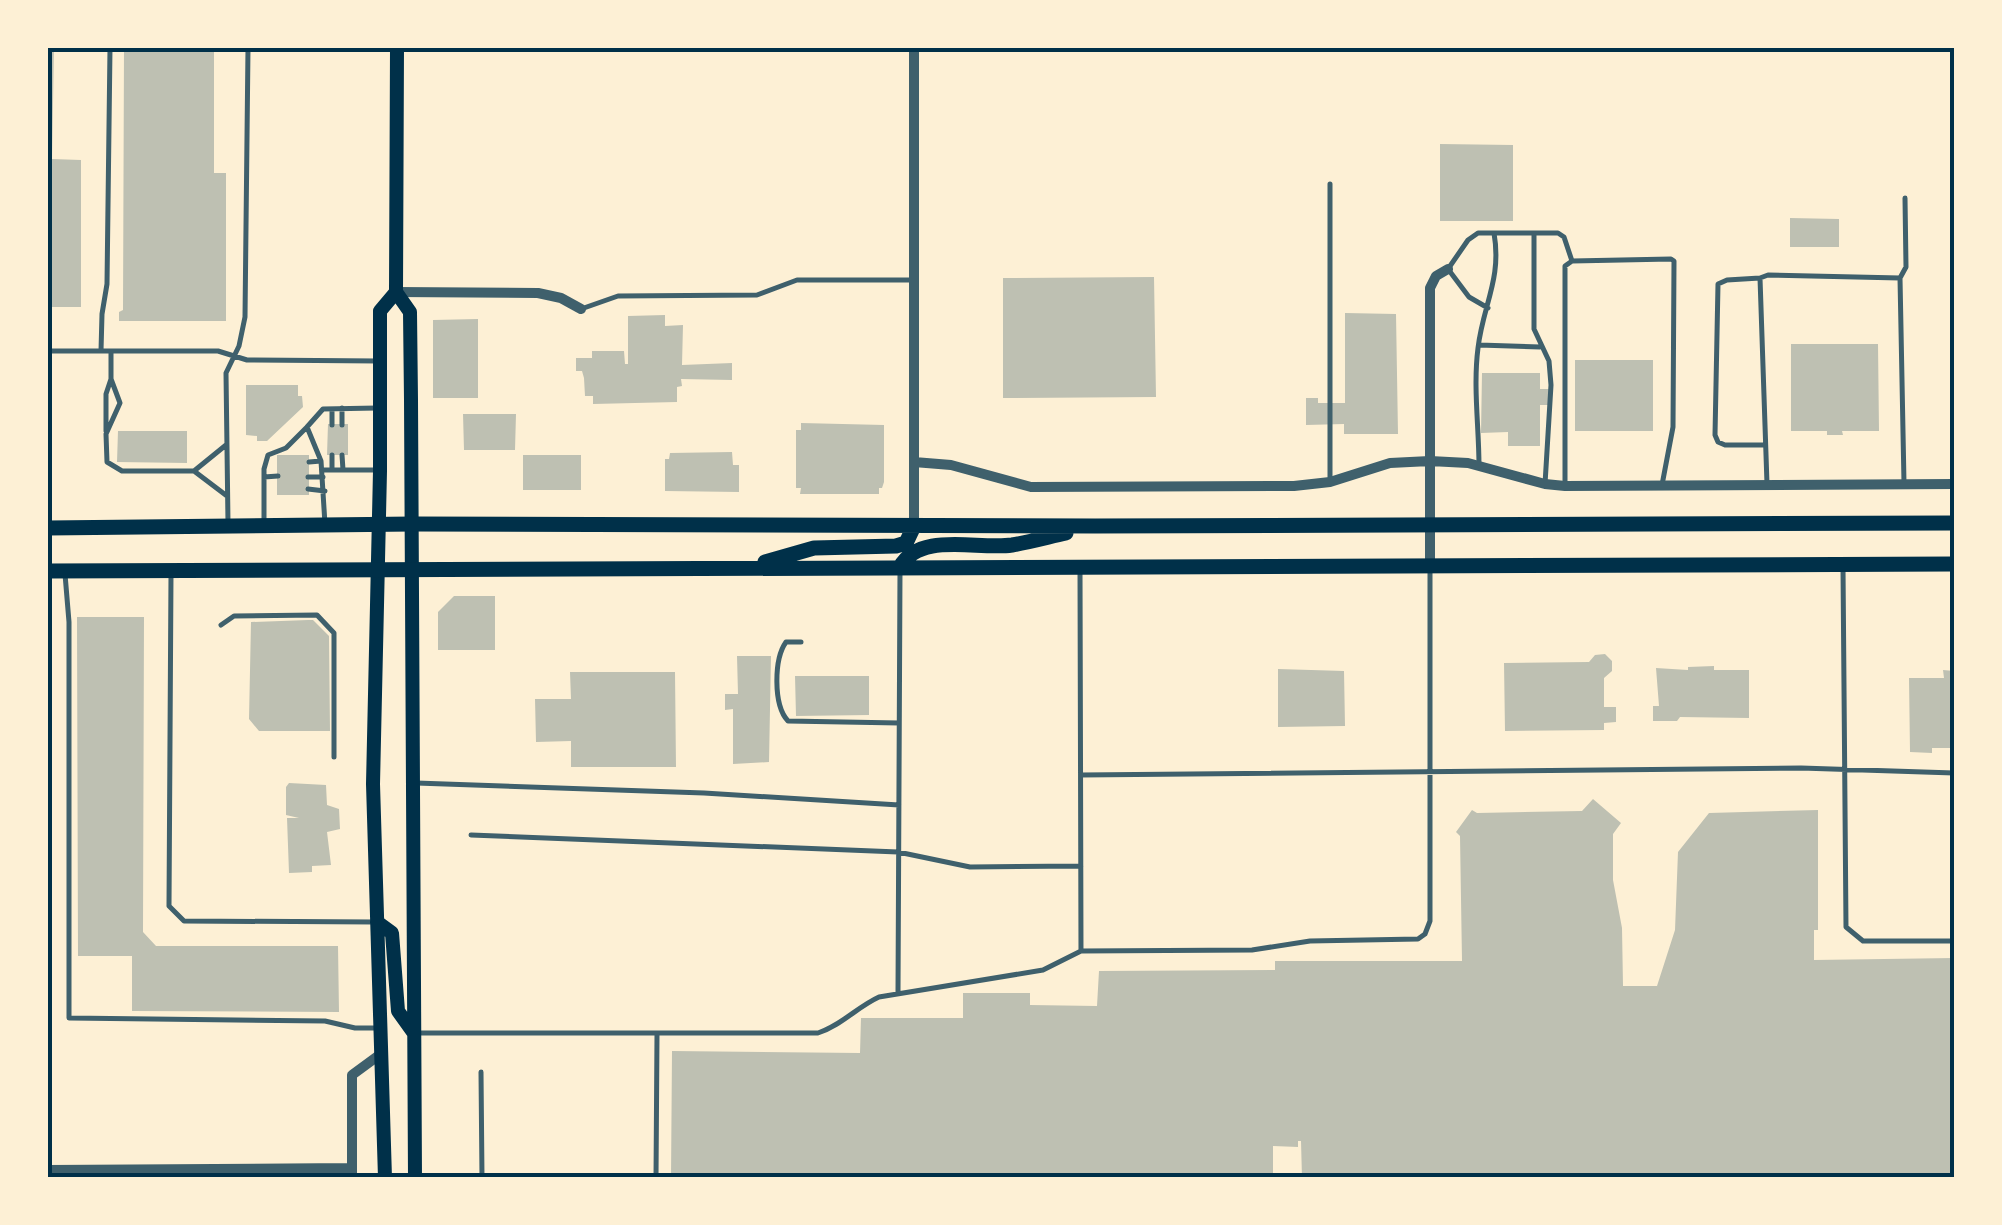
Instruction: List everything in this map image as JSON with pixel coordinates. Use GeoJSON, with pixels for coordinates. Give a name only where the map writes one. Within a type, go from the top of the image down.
{"type":"FeatureCollection","features":[{"type":"Feature","properties":{"kind":"main road"},"geometry":{"type":"LineString","coordinates":[[397,48],[396,292],[410,312],[416,1178]]}},
{"type":"Feature","properties":{"kind":"main road"},"geometry":{"type":"LineString","coordinates":[[385,1178],[373,784],[380,311],[396,292]]}},
{"type":"Feature","properties":{"kind":"main road"},"geometry":{"type":"LineString","coordinates":[[48,528],[413,524],[1954,523]]}},
{"type":"Feature","properties":{"kind":"main road"},"geometry":{"type":"LineString","coordinates":[[747,568],[814,548],[896,546],[906,542],[914,526]]}},
{"type":"Feature","properties":{"kind":"main road"},"geometry":{"type":"LineString","coordinates":[[900,567],[908,554],[928,546],[1010,546],[1094,526]]}},
{"type":"Feature","properties":{"kind":"main road"},"geometry":{"type":"LineString","coordinates":[[56,571],[1954,564]]}},
{"type":"Feature","properties":{"kind":"main road"},"geometry":{"type":"LineString","coordinates":[[378,922],[392,933],[398,1011],[414,1032]]}},
{"type":"Feature","properties":{"kind":"street"},"geometry":{"type":"LineString","coordinates":[[914,48],[914,526]]}},
{"type":"Feature","properties":{"kind":"street"},"geometry":{"type":"LineString","coordinates":[[1430,565],[1430,288],[1436,276],[1448,268]]}},
{"type":"Feature","properties":{"kind":"street"},"geometry":{"type":"LineString","coordinates":[[396,292],[538,293],[561,298],[581,309]]}},
{"type":"Feature","properties":{"kind":"street"},"geometry":{"type":"LineString","coordinates":[[914,462],[951,464],[1030,487],[1294,486],[1330,482],[1390,463],[1430,460],[1479,466],[1565,486],[1954,484]]}},
{"type":"Feature","properties":{"kind":"street"},"geometry":{"type":"LineString","coordinates":[[48,1170],[352,1173],[352,1076],[382,1053]]}},
{"type":"Feature","properties":{"kind":"lane"},"geometry":{"type":"LineString","coordinates":[[101,351],[107,284],[110,48]]}},
{"type":"Feature","properties":{"kind":"lane"},"geometry":{"type":"LineString","coordinates":[[228,526],[226,373],[243,336],[245,318],[248,48]]}},
{"type":"Feature","properties":{"kind":"lane"},"geometry":{"type":"LineString","coordinates":[[1330,184],[1330,482]]}},
{"type":"Feature","properties":{"kind":"lane"},"geometry":{"type":"LineString","coordinates":[[1904,484],[1900,278],[1906,268],[1905,198]]}},
{"type":"Feature","properties":{"kind":"lane"},"geometry":{"type":"LineString","coordinates":[[1488,308],[1470,297],[1448,268],[1468,240],[1478,233],[1564,236],[1572,261]]}},
{"type":"Feature","properties":{"kind":"lane"},"geometry":{"type":"LineString","coordinates":[[1479,466],[1479,344],[1497,267],[1494,233]]}},
{"type":"Feature","properties":{"kind":"lane"},"geometry":{"type":"LineString","coordinates":[[1534,234],[1534,329],[1549,361],[1551,385],[1545,484]]}},
{"type":"Feature","properties":{"kind":"lane"},"geometry":{"type":"LineString","coordinates":[[1565,486],[1565,266],[1572,261],[1670,259],[1674,261],[1673,427],[1662,485]]}},
{"type":"Feature","properties":{"kind":"lane"},"geometry":{"type":"LineString","coordinates":[[1764,445],[1724,445],[1715,435],[1718,284],[1768,275],[1900,278]]}},
{"type":"Feature","properties":{"kind":"lane"},"geometry":{"type":"LineString","coordinates":[[1760,278],[1767,484]]}},
{"type":"Feature","properties":{"kind":"lane"},"geometry":{"type":"LineString","coordinates":[[581,309],[618,296],[757,295],[797,280],[914,280]]}},
{"type":"Feature","properties":{"kind":"lane"},"geometry":{"type":"LineString","coordinates":[[1479,344],[1540,347]]}},
{"type":"Feature","properties":{"kind":"lane"},"geometry":{"type":"LineString","coordinates":[[48,352],[218,351],[247,360],[380,361]]}},
{"type":"Feature","properties":{"kind":"lane"},"geometry":{"type":"LineString","coordinates":[[111,352],[111,379],[106,394],[108,462],[116,470],[194,472],[227,496]]}},
{"type":"Feature","properties":{"kind":"lane"},"geometry":{"type":"LineString","coordinates":[[106,434],[120,403],[111,379]]}},
{"type":"Feature","properties":{"kind":"lane"},"geometry":{"type":"LineString","coordinates":[[342,408],[342,425]]}},
{"type":"Feature","properties":{"kind":"lane"},"geometry":{"type":"LineString","coordinates":[[264,526],[268,456],[286,448],[323,409],[380,408]]}},
{"type":"Feature","properties":{"kind":"lane"},"geometry":{"type":"LineString","coordinates":[[332,409],[332,425]]}},
{"type":"Feature","properties":{"kind":"lane"},"geometry":{"type":"LineString","coordinates":[[306,427],[321,462],[326,526]]}},
{"type":"Feature","properties":{"kind":"lane"},"geometry":{"type":"LineString","coordinates":[[194,472],[227,445]]}},
{"type":"Feature","properties":{"kind":"lane"},"geometry":{"type":"LineString","coordinates":[[332,455],[332,470]]}},
{"type":"Feature","properties":{"kind":"lane"},"geometry":{"type":"LineString","coordinates":[[342,455],[342,470]]}},
{"type":"Feature","properties":{"kind":"lane"},"geometry":{"type":"LineString","coordinates":[[266,464],[278,462]]}},
{"type":"Feature","properties":{"kind":"lane"},"geometry":{"type":"LineString","coordinates":[[309,462],[321,462]]}},
{"type":"Feature","properties":{"kind":"lane"},"geometry":{"type":"LineString","coordinates":[[308,477],[332,470],[380,470]]}},
{"type":"Feature","properties":{"kind":"lane"},"geometry":{"type":"LineString","coordinates":[[264,477],[278,476]]}},
{"type":"Feature","properties":{"kind":"lane"},"geometry":{"type":"LineString","coordinates":[[308,489],[326,491]]}},
{"type":"Feature","properties":{"kind":"lane"},"geometry":{"type":"LineString","coordinates":[[264,491],[277,490]]}},
{"type":"Feature","properties":{"kind":"lane"},"geometry":{"type":"LineString","coordinates":[[1844,564],[1846,926],[1863,941],[1954,941]]}},
{"type":"Feature","properties":{"kind":"lane"},"geometry":{"type":"LineString","coordinates":[[414,1032],[818,1033],[834,1028],[870,1001],[898,992],[1042,970],[1081,951],[1252,950],[1310,941],[1418,939],[1425,934],[1430,921],[1430,565]]}},
{"type":"Feature","properties":{"kind":"lane"},"geometry":{"type":"LineString","coordinates":[[1080,566],[1081,951]]}},
{"type":"Feature","properties":{"kind":"lane"},"geometry":{"type":"LineString","coordinates":[[898,992],[900,567]]}},
{"type":"Feature","properties":{"kind":"lane"},"geometry":{"type":"LineString","coordinates":[[56,571],[69,622],[69,1018],[324,1021],[355,1028],[381,1028]]}},
{"type":"Feature","properties":{"kind":"lane"},"geometry":{"type":"LineString","coordinates":[[172,571],[168,906],[184,921],[378,922]]}},
{"type":"Feature","properties":{"kind":"lane"},"geometry":{"type":"LineString","coordinates":[[220,625],[234,616],[317,615],[334,633],[334,757]]}},
{"type":"Feature","properties":{"kind":"lane"},"geometry":{"type":"LineString","coordinates":[[801,642],[786,642],[779,656],[779,708],[788,721],[899,724]]}},
{"type":"Feature","properties":{"kind":"lane"},"geometry":{"type":"LineString","coordinates":[[1081,776],[1610,769],[1954,773]]}},
{"type":"Feature","properties":{"kind":"lane"},"geometry":{"type":"LineString","coordinates":[[414,783],[704,793],[899,805]]}},
{"type":"Feature","properties":{"kind":"lane"},"geometry":{"type":"LineString","coordinates":[[471,836],[898,852],[970,867],[1081,866]]}},
{"type":"Feature","properties":{"kind":"lane"},"geometry":{"type":"LineString","coordinates":[[656,1034],[656,1178]]}},
{"type":"Feature","properties":{"kind":"lane"},"geometry":{"type":"LineString","coordinates":[[481,1072],[482,1178]]}},
{"type":"Feature","properties":{"kind":"building"},"geometry":{"type":"Polygon","coordinates":[[[48,48],[54,48],[52,159],[81,160],[81,307],[48,307],[48,48]]]}},
{"type":"Feature","properties":{"kind":"building"},"geometry":{"type":"Polygon","coordinates":[[[124,48],[214,48],[214,173],[226,173],[226,321],[119,321],[119,312],[123,310],[124,48]]]}},
{"type":"Feature","properties":{"kind":"building"},"geometry":{"type":"Polygon","coordinates":[[[1440,144],[1513,145],[1513,221],[1440,221],[1440,144]]]}},
{"type":"Feature","properties":{"kind":"building"},"geometry":{"type":"Polygon","coordinates":[[[1790,218],[1839,219],[1839,247],[1790,247],[1790,218]]]}},
{"type":"Feature","properties":{"kind":"building"},"geometry":{"type":"Polygon","coordinates":[[[1154,277],[1156,397],[1003,398],[1003,278],[1154,277]]]}},
{"type":"Feature","properties":{"kind":"building"},"geometry":{"type":"Polygon","coordinates":[[[1345,313],[1396,314],[1398,434],[1344,434],[1344,424],[1306,425],[1306,398],[1318,398],[1318,403],[1345,403],[1345,313]]]}},
{"type":"Feature","properties":{"kind":"building"},"geometry":{"type":"Polygon","coordinates":[[[665,315],[665,326],[683,325],[682,365],[732,363],[732,380],[681,379],[677,402],[593,404],[593,396],[585,396],[584,378],[582,371],[576,371],[576,358],[592,358],[592,351],[624,351],[628,364],[628,316],[665,315]]]}},
{"type":"Feature","properties":{"kind":"building"},"geometry":{"type":"Polygon","coordinates":[[[478,319],[478,398],[433,398],[433,320],[478,319]]]}},
{"type":"Feature","properties":{"kind":"building"},"geometry":{"type":"Polygon","coordinates":[[[1791,344],[1878,344],[1879,431],[1827,435],[1827,431],[1791,431],[1791,344]]]}},
{"type":"Feature","properties":{"kind":"building"},"geometry":{"type":"Polygon","coordinates":[[[1575,360],[1653,360],[1653,431],[1575,431],[1575,360]]]}},
{"type":"Feature","properties":{"kind":"building"},"geometry":{"type":"Polygon","coordinates":[[[1482,373],[1540,373],[1540,389],[1550,389],[1550,405],[1540,405],[1540,446],[1508,446],[1508,432],[1481,433],[1482,373]]]}},
{"type":"Feature","properties":{"kind":"building"},"geometry":{"type":"Polygon","coordinates":[[[246,385],[298,385],[303,407],[267,441],[257,441],[257,436],[246,435],[246,385]]]}},
{"type":"Feature","properties":{"kind":"building"},"geometry":{"type":"Polygon","coordinates":[[[463,414],[516,414],[515,450],[464,450],[463,414]]]}},
{"type":"Feature","properties":{"kind":"building"},"geometry":{"type":"Polygon","coordinates":[[[801,423],[884,425],[884,482],[879,494],[800,494],[801,488],[796,488],[796,430],[801,430],[801,423]]]}},
{"type":"Feature","properties":{"kind":"building"},"geometry":{"type":"Polygon","coordinates":[[[328,424],[348,424],[348,455],[327,455],[328,424]]]}},
{"type":"Feature","properties":{"kind":"building"},"geometry":{"type":"Polygon","coordinates":[[[118,431],[187,431],[187,463],[117,462],[118,431]]]}},
{"type":"Feature","properties":{"kind":"building"},"geometry":{"type":"Polygon","coordinates":[[[732,452],[733,465],[739,465],[739,492],[665,491],[665,459],[669,459],[670,453],[732,452]]]}},
{"type":"Feature","properties":{"kind":"building"},"geometry":{"type":"Polygon","coordinates":[[[277,455],[309,455],[309,495],[277,495],[277,455]]]}},
{"type":"Feature","properties":{"kind":"building"},"geometry":{"type":"Polygon","coordinates":[[[523,455],[581,455],[581,490],[523,490],[523,455]]]}},
{"type":"Feature","properties":{"kind":"building"},"geometry":{"type":"Polygon","coordinates":[[[454,596],[495,596],[495,650],[438,650],[438,612],[454,596]]]}},
{"type":"Feature","properties":{"kind":"building"},"geometry":{"type":"Polygon","coordinates":[[[77,617],[144,617],[143,932],[156,946],[338,946],[339,1012],[132,1011],[132,956],[78,956],[77,617]]]}},
{"type":"Feature","properties":{"kind":"building"},"geometry":{"type":"Polygon","coordinates":[[[313,620],[329,636],[330,731],[259,731],[249,719],[251,622],[313,620]]]}},
{"type":"Feature","properties":{"kind":"building"},"geometry":{"type":"Polygon","coordinates":[[[1605,654],[1612,661],[1612,671],[1604,678],[1604,707],[1616,707],[1616,722],[1604,723],[1604,730],[1505,731],[1504,663],[1589,662],[1595,655],[1605,654]]]}},
{"type":"Feature","properties":{"kind":"building"},"geometry":{"type":"Polygon","coordinates":[[[737,656],[771,656],[769,762],[733,764],[733,709],[725,710],[725,694],[738,694],[737,656]]]}},
{"type":"Feature","properties":{"kind":"building"},"geometry":{"type":"Polygon","coordinates":[[[1714,666],[1714,670],[1749,670],[1749,718],[1680,717],[1677,721],[1653,721],[1653,706],[1659,706],[1656,668],[1688,670],[1714,666]]]}},
{"type":"Feature","properties":{"kind":"building"},"geometry":{"type":"Polygon","coordinates":[[[1278,669],[1344,671],[1345,726],[1278,727],[1278,669]]]}},
{"type":"Feature","properties":{"kind":"building"},"geometry":{"type":"Polygon","coordinates":[[[1943,670],[1954,671],[1954,736],[1950,736],[1950,748],[1932,748],[1932,753],[1910,752],[1909,678],[1944,678],[1943,670]]]}},
{"type":"Feature","properties":{"kind":"building"},"geometry":{"type":"Polygon","coordinates":[[[570,672],[675,672],[676,767],[571,767],[571,741],[536,742],[535,699],[571,699],[570,672]]]}},
{"type":"Feature","properties":{"kind":"building"},"geometry":{"type":"Polygon","coordinates":[[[795,676],[869,676],[869,715],[796,716],[795,676]]]}},
{"type":"Feature","properties":{"kind":"building"},"geometry":{"type":"Polygon","coordinates":[[[289,783],[326,785],[327,805],[339,809],[340,829],[327,832],[331,865],[312,866],[312,872],[289,873],[287,818],[299,818],[286,815],[289,783]]]}},
{"type":"Feature","properties":{"kind":"building"},"geometry":{"type":"Polygon","coordinates":[[[1593,799],[1621,823],[1613,834],[1613,880],[1622,928],[1623,986],[1657,986],[1675,930],[1678,852],[1709,813],[1818,810],[1818,930],[1814,930],[1814,960],[1954,958],[1954,1178],[1302,1178],[1298,1141],[1298,1147],[1273,1146],[1273,1178],[671,1178],[672,1051],[860,1053],[861,1018],[963,1018],[963,993],[1030,993],[1030,1005],[1097,1006],[1099,971],[1275,970],[1275,961],[1462,961],[1460,836],[1456,832],[1472,810],[1582,811],[1593,799]]]}}]}
